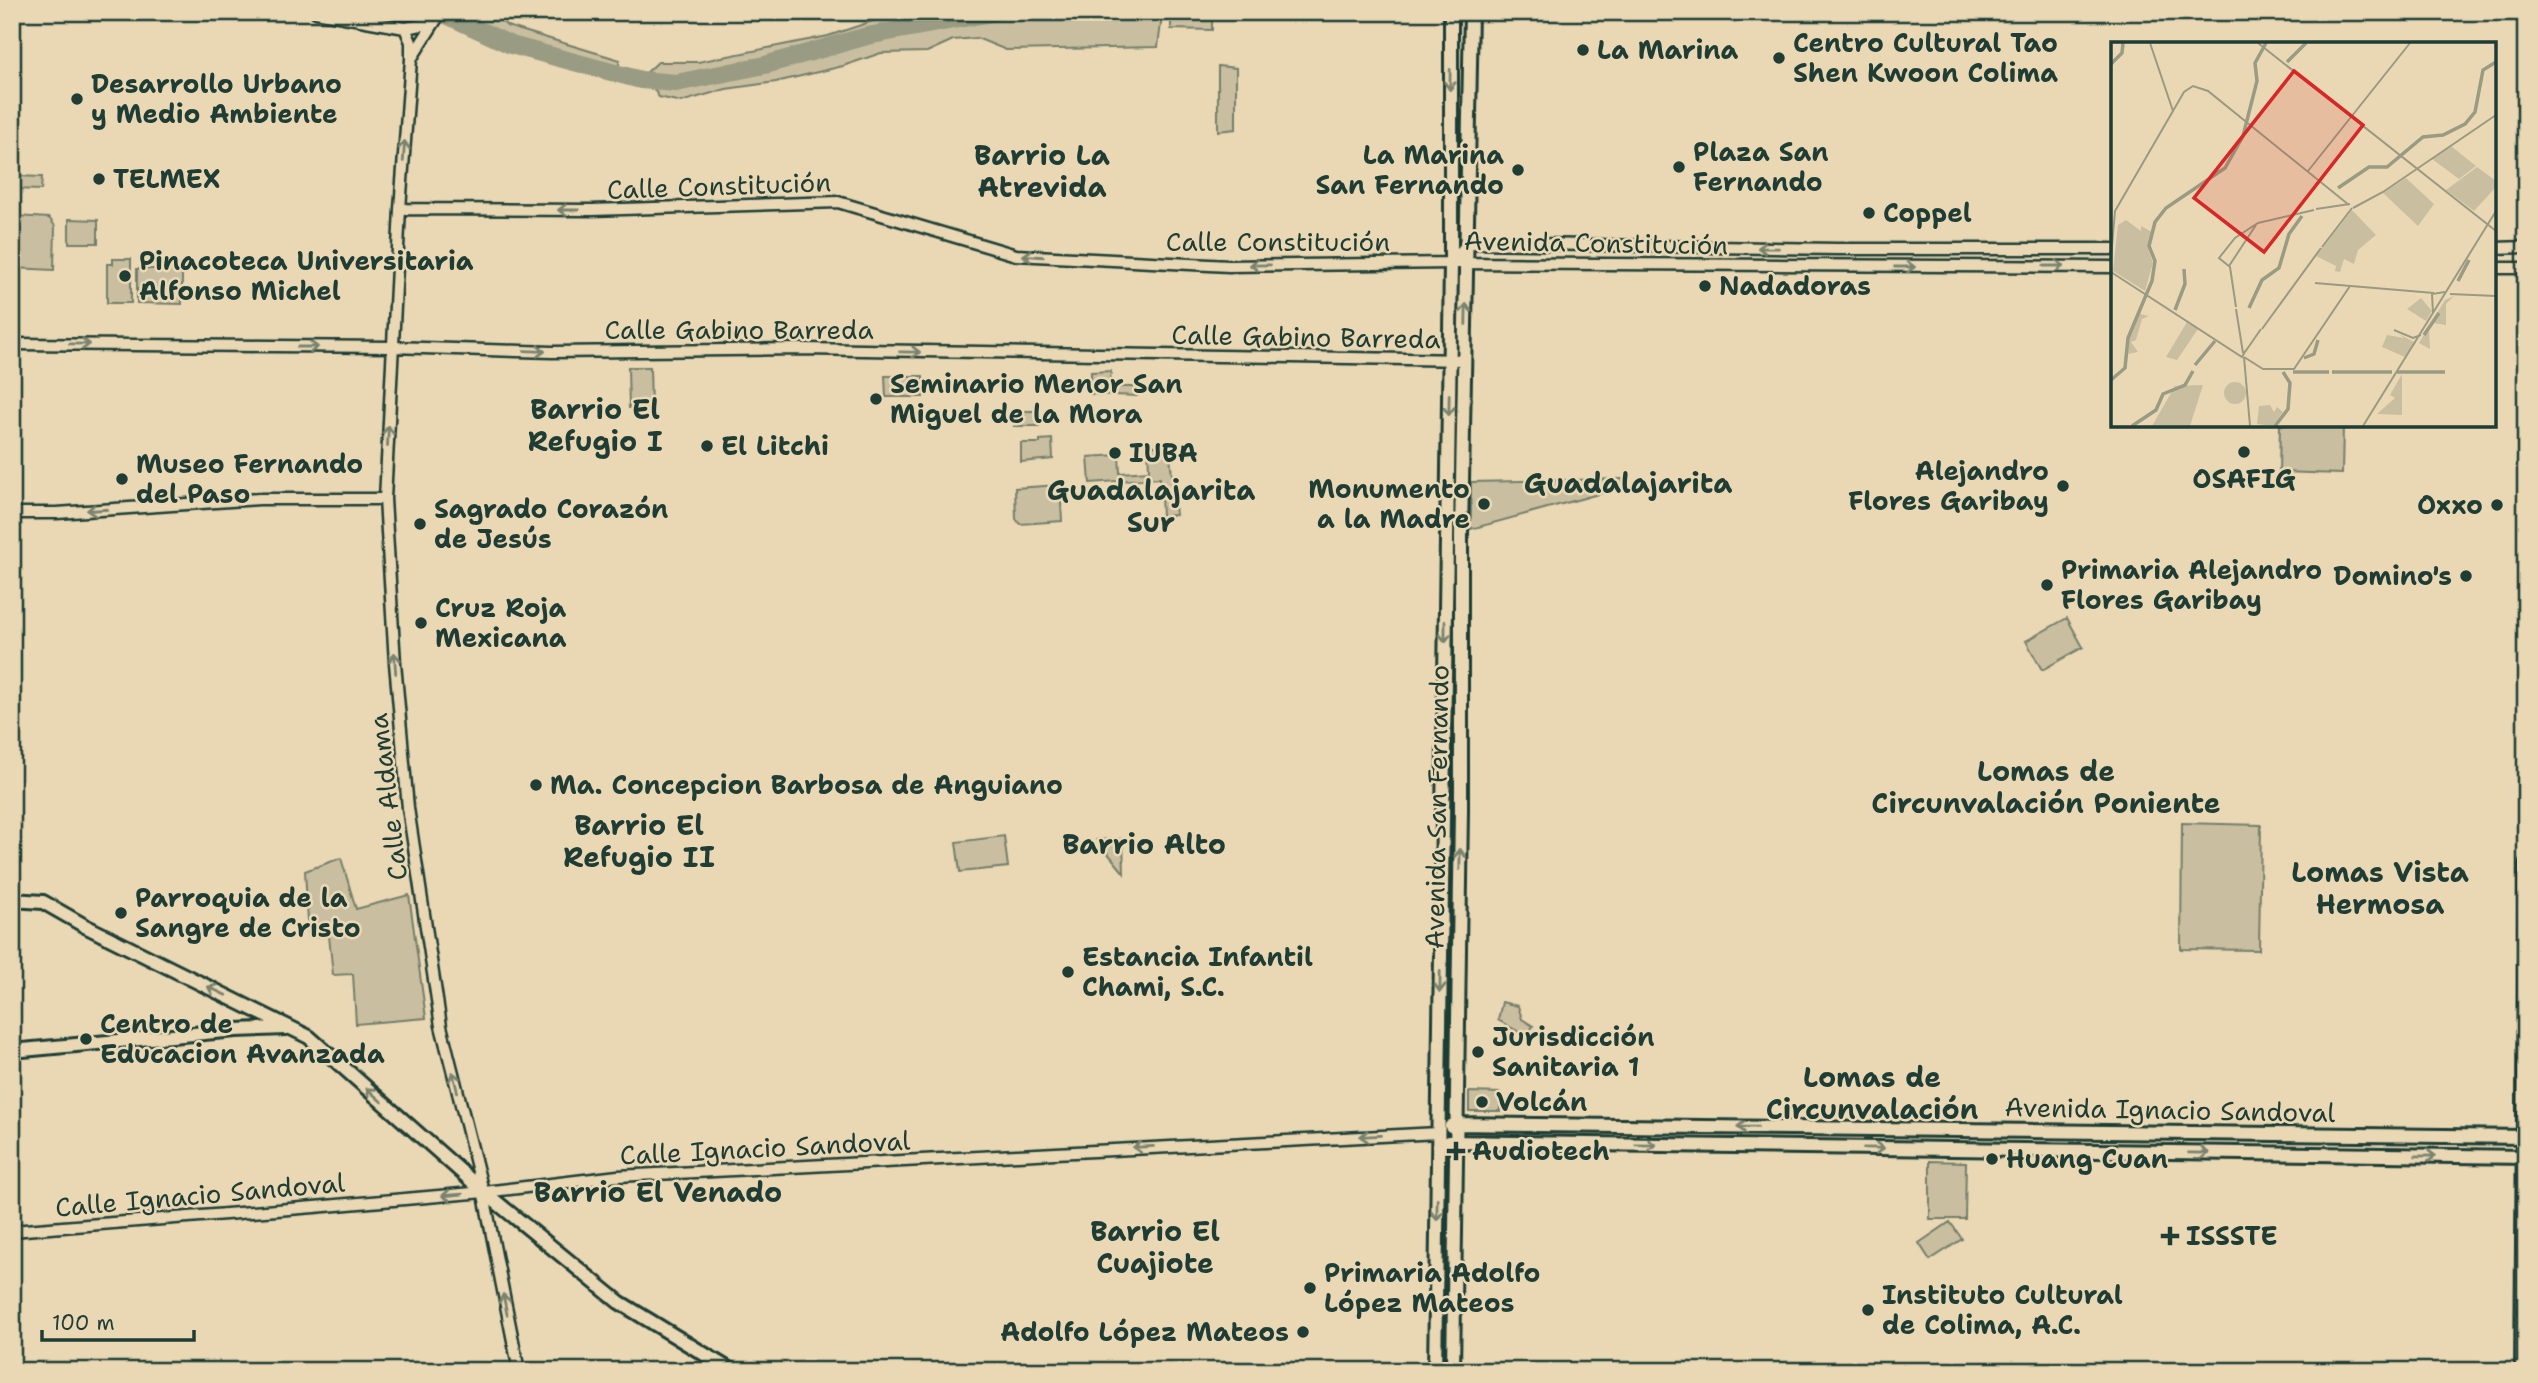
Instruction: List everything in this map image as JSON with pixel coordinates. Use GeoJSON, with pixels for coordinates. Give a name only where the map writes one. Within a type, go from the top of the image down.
{"type":"FeatureCollection","features":[{"type":"Feature","properties":{"kind":"main road","name":"Avenida San Fernando"},"geometry":{"type":"LineString","coordinates":[[1435,1371],[1450,360],[1451,12]]}},
{"type":"Feature","properties":{"kind":"main road","name":"Avenida San Fernando"},"geometry":{"type":"LineString","coordinates":[[1453,1371],[1461,811],[1461,534],[1471,12]]}},
{"type":"Feature","properties":{"kind":"main road"},"geometry":{"type":"LineString","coordinates":[[2522,1371],[2526,864]]}},
{"type":"Feature","properties":{"kind":"main road"},"geometry":{"type":"LineString","coordinates":[[12,900],[43,902],[85,926],[309,1037],[484,1192],[619,1303],[732,1371]]}},
{"type":"Feature","properties":{"kind":"main road"},"geometry":{"type":"LineString","coordinates":[[12,1051],[281,1025]]}},
{"type":"Feature","properties":{"kind":"main road","name":"Avenida Ignacio Sandoval"},"geometry":{"type":"LineString","coordinates":[[1438,1137],[1456,1124],[2525,1137]]}},
{"type":"Feature","properties":{"kind":"main road","name":"Avenida Ignacio Sandoval"},"geometry":{"type":"LineString","coordinates":[[1438,1137],[1455,1142],[2524,1157]]}},
{"type":"Feature","properties":{"kind":"street"},"geometry":{"type":"LineString","coordinates":[[316,12],[405,28],[433,23]]}},
{"type":"Feature","properties":{"kind":"street"},"geometry":{"type":"LineString","coordinates":[[411,59],[442,12]]}},
{"type":"Feature","properties":{"kind":"street"},"geometry":{"type":"LineString","coordinates":[[405,28],[411,42],[411,59]]}},
{"type":"Feature","properties":{"kind":"street","name":"Calle Aldama"},"geometry":{"type":"LineString","coordinates":[[411,59],[400,209],[385,499],[395,663],[408,808],[441,1027],[484,1192],[519,1371]]}},
{"type":"Feature","properties":{"kind":"street","name":"Calle Constitución"},"geometry":{"type":"LineString","coordinates":[[400,209],[592,210],[838,202],[1016,255],[1229,266],[1451,263]]}},
{"type":"Feature","properties":{"kind":"street","name":"Avenida Constitución"},"geometry":{"type":"LineString","coordinates":[[1451,263],[1468,243],[1837,249],[2111,249]]}},
{"type":"Feature","properties":{"kind":"street"},"geometry":{"type":"LineString","coordinates":[[2496,248],[2526,247]]}},
{"type":"Feature","properties":{"kind":"street","name":"Avenida Constitución"},"geometry":{"type":"LineString","coordinates":[[1451,263],[2111,267]]}},
{"type":"Feature","properties":{"kind":"street"},"geometry":{"type":"LineString","coordinates":[[2496,268],[2526,268]]}},
{"type":"Feature","properties":{"kind":"street","name":"Calle Gabino Barreda"},"geometry":{"type":"LineString","coordinates":[[12,344],[392,347],[552,352],[804,349],[1465,360]]}},
{"type":"Feature","properties":{"kind":"street"},"geometry":{"type":"LineString","coordinates":[[12,513],[57,513],[259,499],[385,499]]}},
{"type":"Feature","properties":{"kind":"street","name":"Calle Ignacio Sandoval"},"geometry":{"type":"LineString","coordinates":[[12,1231],[484,1192],[618,1176],[1438,1137]]}},
{"type":"Feature","properties":{"kind":"shaded area"},"geometry":{"type":"Polygon","coordinates":[[[492,12],[507,26],[620,60],[617,71],[603,68],[580,57],[563,57],[549,49],[512,42],[505,34],[474,26],[459,14],[492,12]]]}},
{"type":"Feature","properties":{"kind":"shaded area"},"geometry":{"type":"Polygon","coordinates":[[[900,12],[1165,12],[1162,15],[1158,47],[1006,50],[977,38],[953,40],[927,52],[881,53],[843,66],[776,82],[726,89],[681,102],[659,97],[644,75],[658,62],[698,62],[828,36],[900,12]]]}},
{"type":"Feature","properties":{"kind":"shaded area"},"geometry":{"type":"Polygon","coordinates":[[[1171,12],[1212,12],[1212,30],[1171,29],[1171,12]]]}},
{"type":"Feature","properties":{"kind":"shaded area"},"geometry":{"type":"Polygon","coordinates":[[[1218,66],[1236,68],[1236,129],[1218,131],[1218,66]]]}},
{"type":"Feature","properties":{"kind":"shaded area"},"geometry":{"type":"Polygon","coordinates":[[[15,176],[42,177],[41,190],[14,189],[15,176]]]}},
{"type":"Feature","properties":{"kind":"shaded area"},"geometry":{"type":"Polygon","coordinates":[[[15,216],[49,218],[55,226],[54,270],[13,268],[15,216]]]}},
{"type":"Feature","properties":{"kind":"shaded area"},"geometry":{"type":"Polygon","coordinates":[[[69,219],[98,220],[98,243],[69,243],[69,219]]]}},
{"type":"Feature","properties":{"kind":"shaded area"},"geometry":{"type":"Polygon","coordinates":[[[113,259],[131,259],[131,303],[107,303],[107,264],[113,264],[113,259]]]}},
{"type":"Feature","properties":{"kind":"shaded area"},"geometry":{"type":"Polygon","coordinates":[[[168,265],[182,265],[182,304],[137,303],[137,269],[167,269],[168,265]]]}},
{"type":"Feature","properties":{"kind":"shaded area"},"geometry":{"type":"Polygon","coordinates":[[[628,367],[650,367],[651,407],[629,408],[628,367]]]}},
{"type":"Feature","properties":{"kind":"shaded area"},"geometry":{"type":"Polygon","coordinates":[[[1111,371],[1109,387],[1136,387],[1137,396],[1091,394],[1091,372],[1111,371]]]}},
{"type":"Feature","properties":{"kind":"shaded area"},"geometry":{"type":"Polygon","coordinates":[[[885,376],[923,376],[923,397],[886,397],[885,376]]]}},
{"type":"Feature","properties":{"kind":"shaded area"},"geometry":{"type":"Polygon","coordinates":[[[1014,411],[1039,411],[1039,426],[1014,426],[1014,411]]]}},
{"type":"Feature","properties":{"kind":"shaded area"},"geometry":{"type":"Polygon","coordinates":[[[2280,427],[2343,427],[2342,474],[2279,472],[2280,427]]]}},
{"type":"Feature","properties":{"kind":"shaded area"},"geometry":{"type":"Polygon","coordinates":[[[1052,439],[1053,459],[1021,462],[1021,443],[1040,443],[1040,440],[1052,439]]]}},
{"type":"Feature","properties":{"kind":"shaded area"},"geometry":{"type":"Polygon","coordinates":[[[1148,446],[1169,446],[1176,515],[1162,516],[1160,478],[1090,483],[1088,457],[1119,455],[1120,473],[1149,471],[1148,446]]]}},
{"type":"Feature","properties":{"kind":"shaded area"},"geometry":{"type":"Polygon","coordinates":[[[1624,479],[1624,487],[1471,529],[1471,482],[1624,479]]]}},
{"type":"Feature","properties":{"kind":"shaded area"},"geometry":{"type":"Polygon","coordinates":[[[1060,485],[1062,521],[1020,524],[1016,519],[1015,488],[1060,485]]]}},
{"type":"Feature","properties":{"kind":"shaded area"},"geometry":{"type":"Polygon","coordinates":[[[2067,618],[2083,647],[2042,670],[2026,641],[2067,618]]]}},
{"type":"Feature","properties":{"kind":"shaded area"},"geometry":{"type":"Polygon","coordinates":[[[2182,823],[2261,825],[2259,950],[2181,949],[2182,823]]]}},
{"type":"Feature","properties":{"kind":"shaded area"},"geometry":{"type":"Polygon","coordinates":[[[1004,836],[1008,867],[960,872],[956,842],[1004,836]]]}},
{"type":"Feature","properties":{"kind":"shaded area"},"geometry":{"type":"Polygon","coordinates":[[[1123,839],[1124,873],[1097,840],[1123,839]]]}},
{"type":"Feature","properties":{"kind":"shaded area"},"geometry":{"type":"Polygon","coordinates":[[[341,858],[356,909],[409,895],[426,1018],[356,1024],[353,974],[333,975],[329,936],[309,937],[305,871],[341,858]]]}},
{"type":"Feature","properties":{"kind":"shaded area"},"geometry":{"type":"Polygon","coordinates":[[[1502,1002],[1518,1006],[1522,1019],[1533,1026],[1526,1036],[1498,1020],[1502,1002]]]}},
{"type":"Feature","properties":{"kind":"shaded area"},"geometry":{"type":"Polygon","coordinates":[[[1469,1092],[1500,1093],[1500,1111],[1469,1111],[1469,1092]]]}},
{"type":"Feature","properties":{"kind":"shaded area"},"geometry":{"type":"Polygon","coordinates":[[[1930,1161],[1966,1162],[1965,1219],[1930,1219],[1930,1161]]]}},
{"type":"Feature","properties":{"kind":"shaded area"},"geometry":{"type":"Polygon","coordinates":[[[1950,1222],[1962,1239],[1930,1260],[1919,1243],[1950,1222]]]}},
{"type":"Feature","properties":{"kind":"waterway"},"geometry":{"type":"LineString","coordinates":[[440,12],[511,45],[641,80],[676,83],[765,65],[867,36],[997,12]]}},
{"type":"Feature","properties":{"kind":"place","name":"La Marina"},"geometry":{"type":"Point","coordinates":[1583,50]}},
{"type":"Feature","properties":{"kind":"place","name":"Centro Cultural Tao Shen Kwoon Colima"},"geometry":{"type":"Point","coordinates":[1779,58]}},
{"type":"Feature","properties":{"kind":"place","name":"Desarrollo Urbano y Medio Ambiente"},"geometry":{"type":"Point","coordinates":[77,99]}},
{"type":"Feature","properties":{"kind":"place","name":"Plaza San Fernando"},"geometry":{"type":"Point","coordinates":[1679,167]}},
{"type":"Feature","properties":{"kind":"place","name":"La Marina San Fernando"},"geometry":{"type":"Point","coordinates":[1518,170]}},
{"type":"Feature","properties":{"kind":"place","name":"TELMEX"},"geometry":{"type":"Point","coordinates":[99,179]}},
{"type":"Feature","properties":{"kind":"place","name":"Coppel"},"geometry":{"type":"Point","coordinates":[1869,213]}},
{"type":"Feature","properties":{"kind":"place","name":"Pinacoteca Universitaria Alfonso Michel"},"geometry":{"type":"Point","coordinates":[125,276]}},
{"type":"Feature","properties":{"kind":"place","name":"Nadadoras"},"geometry":{"type":"Point","coordinates":[1705,286]}},
{"type":"Feature","properties":{"kind":"place","name":"Seminario Menor San Miguel de la Mora"},"geometry":{"type":"Point","coordinates":[876,399]}},
{"type":"Feature","properties":{"kind":"place","name":"El Litchi"},"geometry":{"type":"Point","coordinates":[707,446]}},
{"type":"Feature","properties":{"kind":"place","name":"OSAFIG"},"geometry":{"type":"Point","coordinates":[2244,452]}},
{"type":"Feature","properties":{"kind":"place","name":"IUBA"},"geometry":{"type":"Point","coordinates":[1115,453]}},
{"type":"Feature","properties":{"kind":"place","name":"Museo Fernando del Paso"},"geometry":{"type":"Point","coordinates":[122,479]}},
{"type":"Feature","properties":{"kind":"place","name":"Alejandro Flores Garibay"},"geometry":{"type":"Point","coordinates":[2063,486]}},
{"type":"Feature","properties":{"kind":"place","name":"Monumento a la Madre"},"geometry":{"type":"Point","coordinates":[1484,504]}},
{"type":"Feature","properties":{"kind":"place","name":"Oxxo"},"geometry":{"type":"Point","coordinates":[2497,505]}},
{"type":"Feature","properties":{"kind":"place","name":"Sagrado Corazón de Jesús"},"geometry":{"type":"Point","coordinates":[420,524]}},
{"type":"Feature","properties":{"kind":"place","name":"Domino's"},"geometry":{"type":"Point","coordinates":[2466,576]}},
{"type":"Feature","properties":{"kind":"place","name":"Primaria Alejandro Flores Garibay"},"geometry":{"type":"Point","coordinates":[2047,585]}},
{"type":"Feature","properties":{"kind":"place","name":"Cruz Roja Mexicana"},"geometry":{"type":"Point","coordinates":[421,623]}},
{"type":"Feature","properties":{"kind":"place","name":"Ma. Concepcion Barbosa de Anguiano"},"geometry":{"type":"Point","coordinates":[536,785]}},
{"type":"Feature","properties":{"kind":"place","name":"Parroquia de la Sangre de Cristo"},"geometry":{"type":"Point","coordinates":[121,913]}},
{"type":"Feature","properties":{"kind":"place","name":"Estancia Infantil Chami, S.C."},"geometry":{"type":"Point","coordinates":[1068,972]}},
{"type":"Feature","properties":{"kind":"place","name":"Centro de Educacion Avanzada"},"geometry":{"type":"Point","coordinates":[86,1039]}},
{"type":"Feature","properties":{"kind":"place","name":"Jurisdicción Sanitaria 1"},"geometry":{"type":"Point","coordinates":[1478,1052]}},
{"type":"Feature","properties":{"kind":"place","name":"Volcán"},"geometry":{"type":"Point","coordinates":[1482,1102]}},
{"type":"Feature","properties":{"kind":"place","name":"Audiotech"},"geometry":{"type":"Point","coordinates":[1456,1151]}},
{"type":"Feature","properties":{"kind":"place","name":"Huang Cuan"},"geometry":{"type":"Point","coordinates":[1992,1159]}},
{"type":"Feature","properties":{"kind":"place","name":"ISSSTE"},"geometry":{"type":"Point","coordinates":[2170,1236]}},
{"type":"Feature","properties":{"kind":"place","name":"Primaria Adolfo López Mateos"},"geometry":{"type":"Point","coordinates":[1310,1288]}},
{"type":"Feature","properties":{"kind":"place","name":"Instituto Cultural de Colima, A.C."},"geometry":{"type":"Point","coordinates":[1868,1310]}},
{"type":"Feature","properties":{"kind":"place","name":"Adolfo López Mateos"},"geometry":{"type":"Point","coordinates":[1303,1332]}},
{"type":"Feature","properties":{"kind":"district","name":"Barrio La Atrevida"},"geometry":{"type":"Point","coordinates":[1042,171]}},
{"type":"Feature","properties":{"kind":"district","name":"Barrio El Refugio I"},"geometry":{"type":"Point","coordinates":[595,425]}},
{"type":"Feature","properties":{"kind":"district","name":"Guadalajarita"},"geometry":{"type":"Point","coordinates":[1628,483]}},
{"type":"Feature","properties":{"kind":"district","name":"Guadalajarita Sur"},"geometry":{"type":"Point","coordinates":[1151,506]}},
{"type":"Feature","properties":{"kind":"district","name":"Lomas de Circunvalación Poniente"},"geometry":{"type":"Point","coordinates":[2046,787]}},
{"type":"Feature","properties":{"kind":"district","name":"Barrio El Refugio II"},"geometry":{"type":"Point","coordinates":[639,841]}},
{"type":"Feature","properties":{"kind":"district","name":"Barrio Alto"},"geometry":{"type":"Point","coordinates":[1144,844]}},
{"type":"Feature","properties":{"kind":"district","name":"Lomas Vista Hermosa"},"geometry":{"type":"Point","coordinates":[2380,888]}},
{"type":"Feature","properties":{"kind":"district","name":"Lomas de Circunvalación"},"geometry":{"type":"Point","coordinates":[1872,1093]}},
{"type":"Feature","properties":{"kind":"district","name":"Barrio El Venado"},"geometry":{"type":"Point","coordinates":[658,1192]}},
{"type":"Feature","properties":{"kind":"district","name":"Barrio El Cuajiote"},"geometry":{"type":"Point","coordinates":[1155,1247]}}]}
